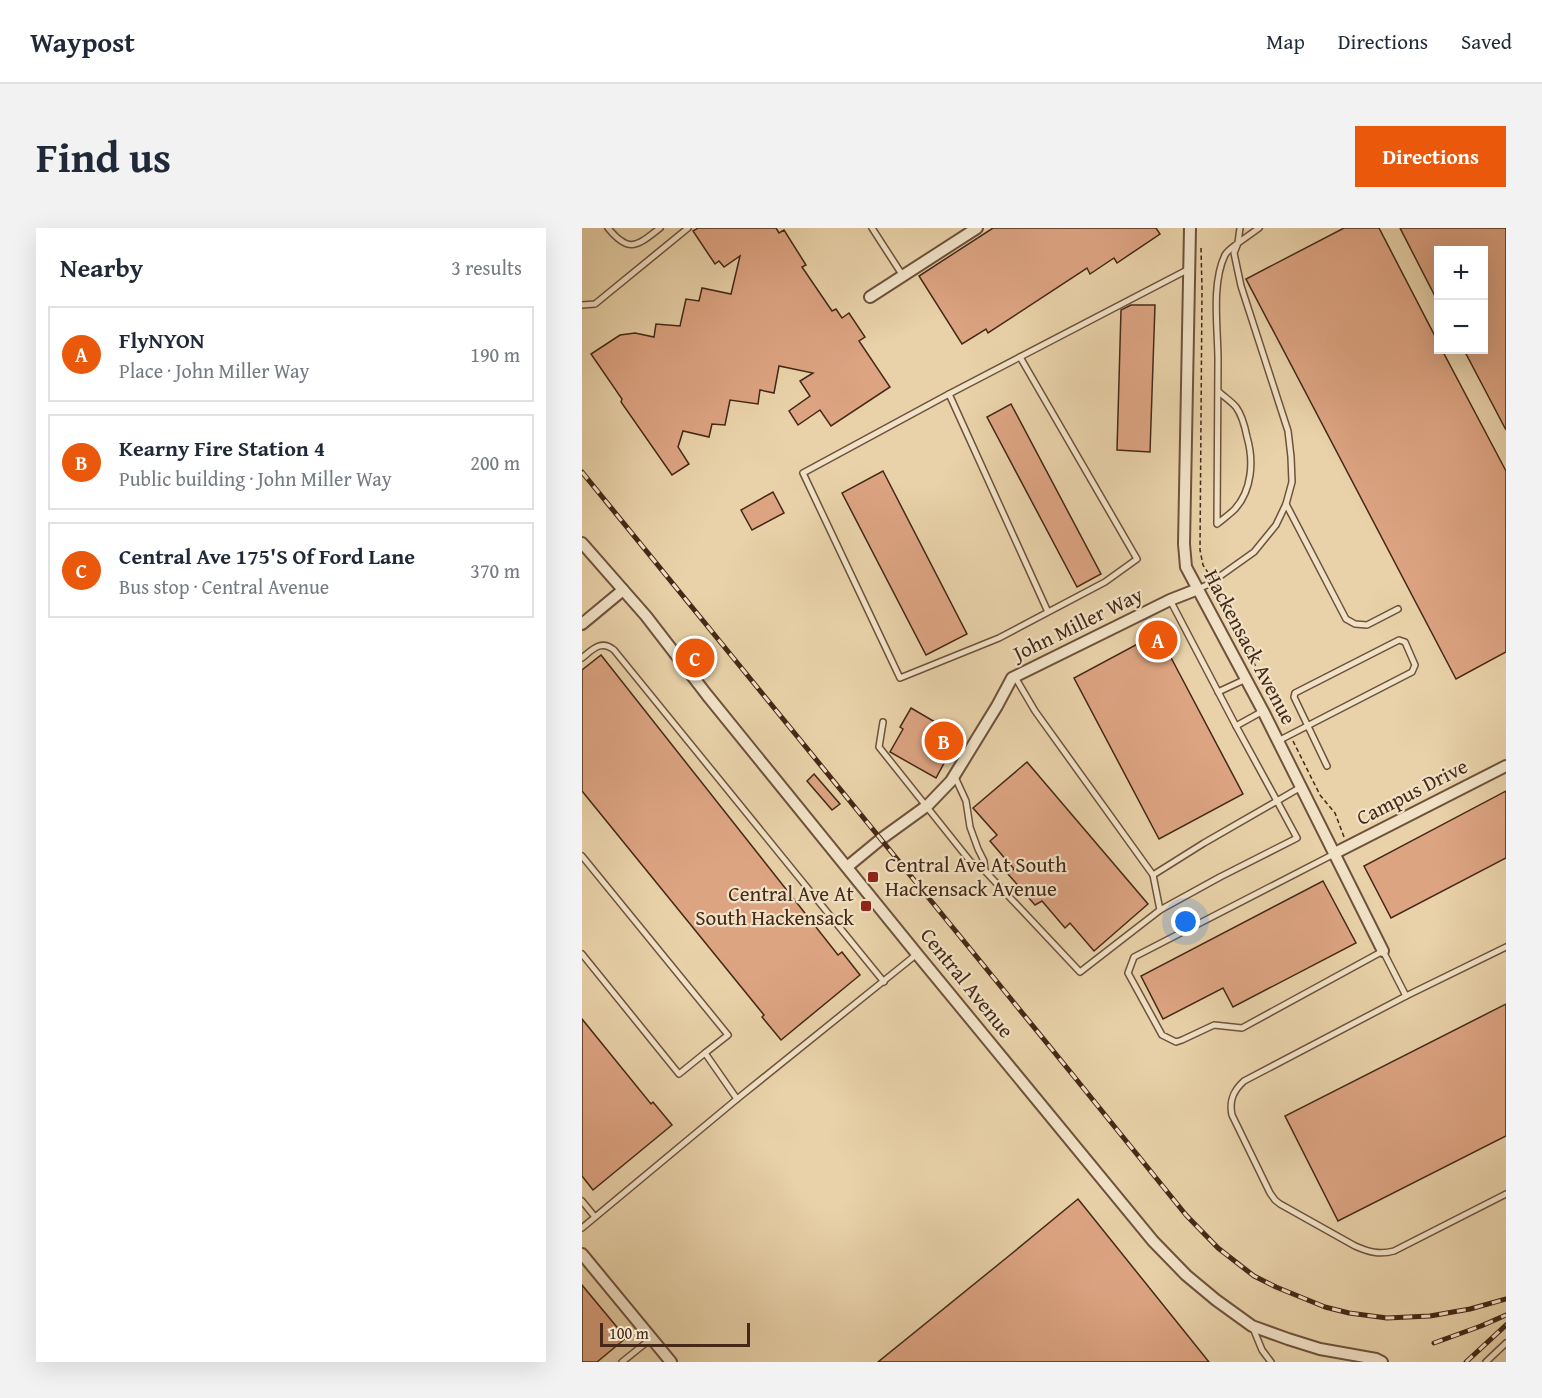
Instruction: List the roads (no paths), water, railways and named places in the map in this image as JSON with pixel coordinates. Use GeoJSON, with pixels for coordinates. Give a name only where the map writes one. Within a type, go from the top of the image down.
{"type":"FeatureCollection","features":[{"type":"Feature","properties":{"kind":"street"},"geometry":{"type":"LineString","coordinates":[[870,297],[977,228]]}},
{"type":"Feature","properties":{"kind":"street","name":"Hackensack Avenue"},"geometry":{"type":"LineString","coordinates":[[1190,228],[1184,544],[1186,567],[1263,711],[1383,951]]}},
{"type":"Feature","properties":{"kind":"street","name":"Central Avenue"},"geometry":{"type":"LineString","coordinates":[[582,543],[646,616],[707,695],[917,954],[1153,1241],[1186,1275],[1252,1326],[1320,1349],[1378,1361]]}},
{"type":"Feature","properties":{"kind":"street","name":"John Miller Way"},"geometry":{"type":"LineString","coordinates":[[847,867],[926,807],[951,781],[1012,678],[1170,600],[1198,589]]}},
{"type":"Feature","properties":{"kind":"street"},"geometry":{"type":"LineString","coordinates":[[582,624],[623,590]]}},
{"type":"Feature","properties":{"kind":"street","name":"Campus Drive"},"geometry":{"type":"LineString","coordinates":[[1335,853],[1506,765]]}},
{"type":"Feature","properties":{"kind":"street"},"geometry":{"type":"LineString","coordinates":[[582,1254],[671,1362]]}},
{"type":"Feature","properties":{"kind":"lane"},"geometry":{"type":"LineString","coordinates":[[608,228],[621,242],[635,245],[660,228]]}},
{"type":"Feature","properties":{"kind":"lane"},"geometry":{"type":"LineString","coordinates":[[582,305],[595,304],[688,228]]}},
{"type":"Feature","properties":{"kind":"lane"},"geometry":{"type":"LineString","coordinates":[[872,228],[903,276]]}},
{"type":"Feature","properties":{"kind":"lane"},"geometry":{"type":"LineString","coordinates":[[1198,589],[1209,584],[1254,552],[1276,525],[1286,504],[1292,483],[1288,431],[1242,286],[1234,253],[1240,228]]}},
{"type":"Feature","properties":{"kind":"lane"},"geometry":{"type":"LineString","coordinates":[[1218,391],[1235,406],[1244,424],[1251,460],[1250,477],[1242,497],[1236,508],[1217,524],[1216,303],[1220,270],[1225,254],[1259,228]]}},
{"type":"Feature","properties":{"kind":"lane"},"geometry":{"type":"LineString","coordinates":[[1020,357],[1137,559],[1106,582],[999,638],[900,678],[803,473],[949,394],[1020,357],[1189,269]]}},
{"type":"Feature","properties":{"kind":"lane"},"geometry":{"type":"LineString","coordinates":[[949,394],[1048,612]]}},
{"type":"Feature","properties":{"kind":"lane"},"geometry":{"type":"LineString","coordinates":[[1286,504],[1346,619],[1355,624],[1367,625],[1398,609]]}},
{"type":"Feature","properties":{"kind":"lane"},"geometry":{"type":"LineString","coordinates":[[883,722],[879,747],[926,807],[970,861],[985,871],[1080,972],[1160,910],[1297,838],[1170,600]]}},
{"type":"Feature","properties":{"kind":"lane"},"geometry":{"type":"LineString","coordinates":[[1278,741],[1290,735],[1307,726],[1412,672],[1416,665],[1405,642],[1399,640],[1295,693],[1294,697],[1307,726],[1327,766]]}},
{"type":"Feature","properties":{"kind":"lane"},"geometry":{"type":"LineString","coordinates":[[582,658],[598,646],[609,646],[614,650],[884,981]]}},
{"type":"Feature","properties":{"kind":"lane"},"geometry":{"type":"LineString","coordinates":[[1015,677],[1035,711],[1153,875],[1160,910]]}},
{"type":"Feature","properties":{"kind":"lane"},"geometry":{"type":"LineString","coordinates":[[1218,693],[1246,679]]}},
{"type":"Feature","properties":{"kind":"lane"},"geometry":{"type":"LineString","coordinates":[[1236,726],[1263,711]]}},
{"type":"Feature","properties":{"kind":"lane"},"geometry":{"type":"LineString","coordinates":[[955,775],[966,801],[970,827],[984,861],[985,871]]}},
{"type":"Feature","properties":{"kind":"lane"},"geometry":{"type":"LineString","coordinates":[[1153,875],[1301,787]]}},
{"type":"Feature","properties":{"kind":"lane"},"geometry":{"type":"LineString","coordinates":[[1335,853],[1134,957],[1128,973],[1162,1035],[1176,1042],[1214,1025],[1242,1028],[1383,951],[1406,996]]}},
{"type":"Feature","properties":{"kind":"lane"},"geometry":{"type":"LineString","coordinates":[[582,856],[728,1035],[679,1074],[582,954]]}},
{"type":"Feature","properties":{"kind":"lane"},"geometry":{"type":"LineString","coordinates":[[1506,947],[1406,996],[1244,1081],[1235,1090],[1230,1107],[1275,1200],[1368,1252],[1382,1254],[1394,1251],[1506,1194]]}},
{"type":"Feature","properties":{"kind":"lane"},"geometry":{"type":"LineString","coordinates":[[582,1228],[917,954]]}},
{"type":"Feature","properties":{"kind":"lane"},"geometry":{"type":"LineString","coordinates":[[705,1053],[738,1100]]}},
{"type":"Feature","properties":{"kind":"lane"},"geometry":{"type":"LineString","coordinates":[[582,1201],[595,1217]]}},
{"type":"Feature","properties":{"kind":"lane"},"geometry":{"type":"LineString","coordinates":[[1252,1326],[1262,1350],[1271,1362]]}},
{"type":"Feature","properties":{"kind":"lane"},"geometry":{"type":"LineString","coordinates":[[622,1362],[651,1338]]}},
{"type":"Feature","properties":{"kind":"lane"},"geometry":{"type":"LineString","coordinates":[[1485,1362],[1506,1343]]}},
{"type":"Feature","properties":{"kind":"railway"},"geometry":{"type":"LineString","coordinates":[[582,472],[1186,1215],[1218,1248],[1254,1276],[1276,1287],[1325,1307],[1349,1313],[1387,1318],[1430,1316],[1470,1309],[1506,1299]]}},
{"type":"Feature","properties":{"kind":"railway"},"geometry":{"type":"LineString","coordinates":[[1434,1343],[1506,1315]]}},
{"type":"Feature","properties":{"kind":"railway"},"geometry":{"type":"LineString","coordinates":[[1466,1362],[1506,1325]]}},
{"type":"Feature","properties":{"kind":"place","name":"FlyNYON"},"geometry":{"type":"Point","coordinates":[1158,640]}},
{"type":"Feature","properties":{"kind":"place","name":"Central Ave 175'S Of Ford Lane"},"geometry":{"type":"Point","coordinates":[695,658]}},
{"type":"Feature","properties":{"kind":"place","name":"Kearny Fire Station 4"},"geometry":{"type":"Point","coordinates":[944,741]}},
{"type":"Feature","properties":{"kind":"place","name":"Central Ave At South Hackensack Avenue"},"geometry":{"type":"Point","coordinates":[873,877]}},
{"type":"Feature","properties":{"kind":"place","name":"Central Ave At South Hackensack"},"geometry":{"type":"Point","coordinates":[866,906]}}]}
